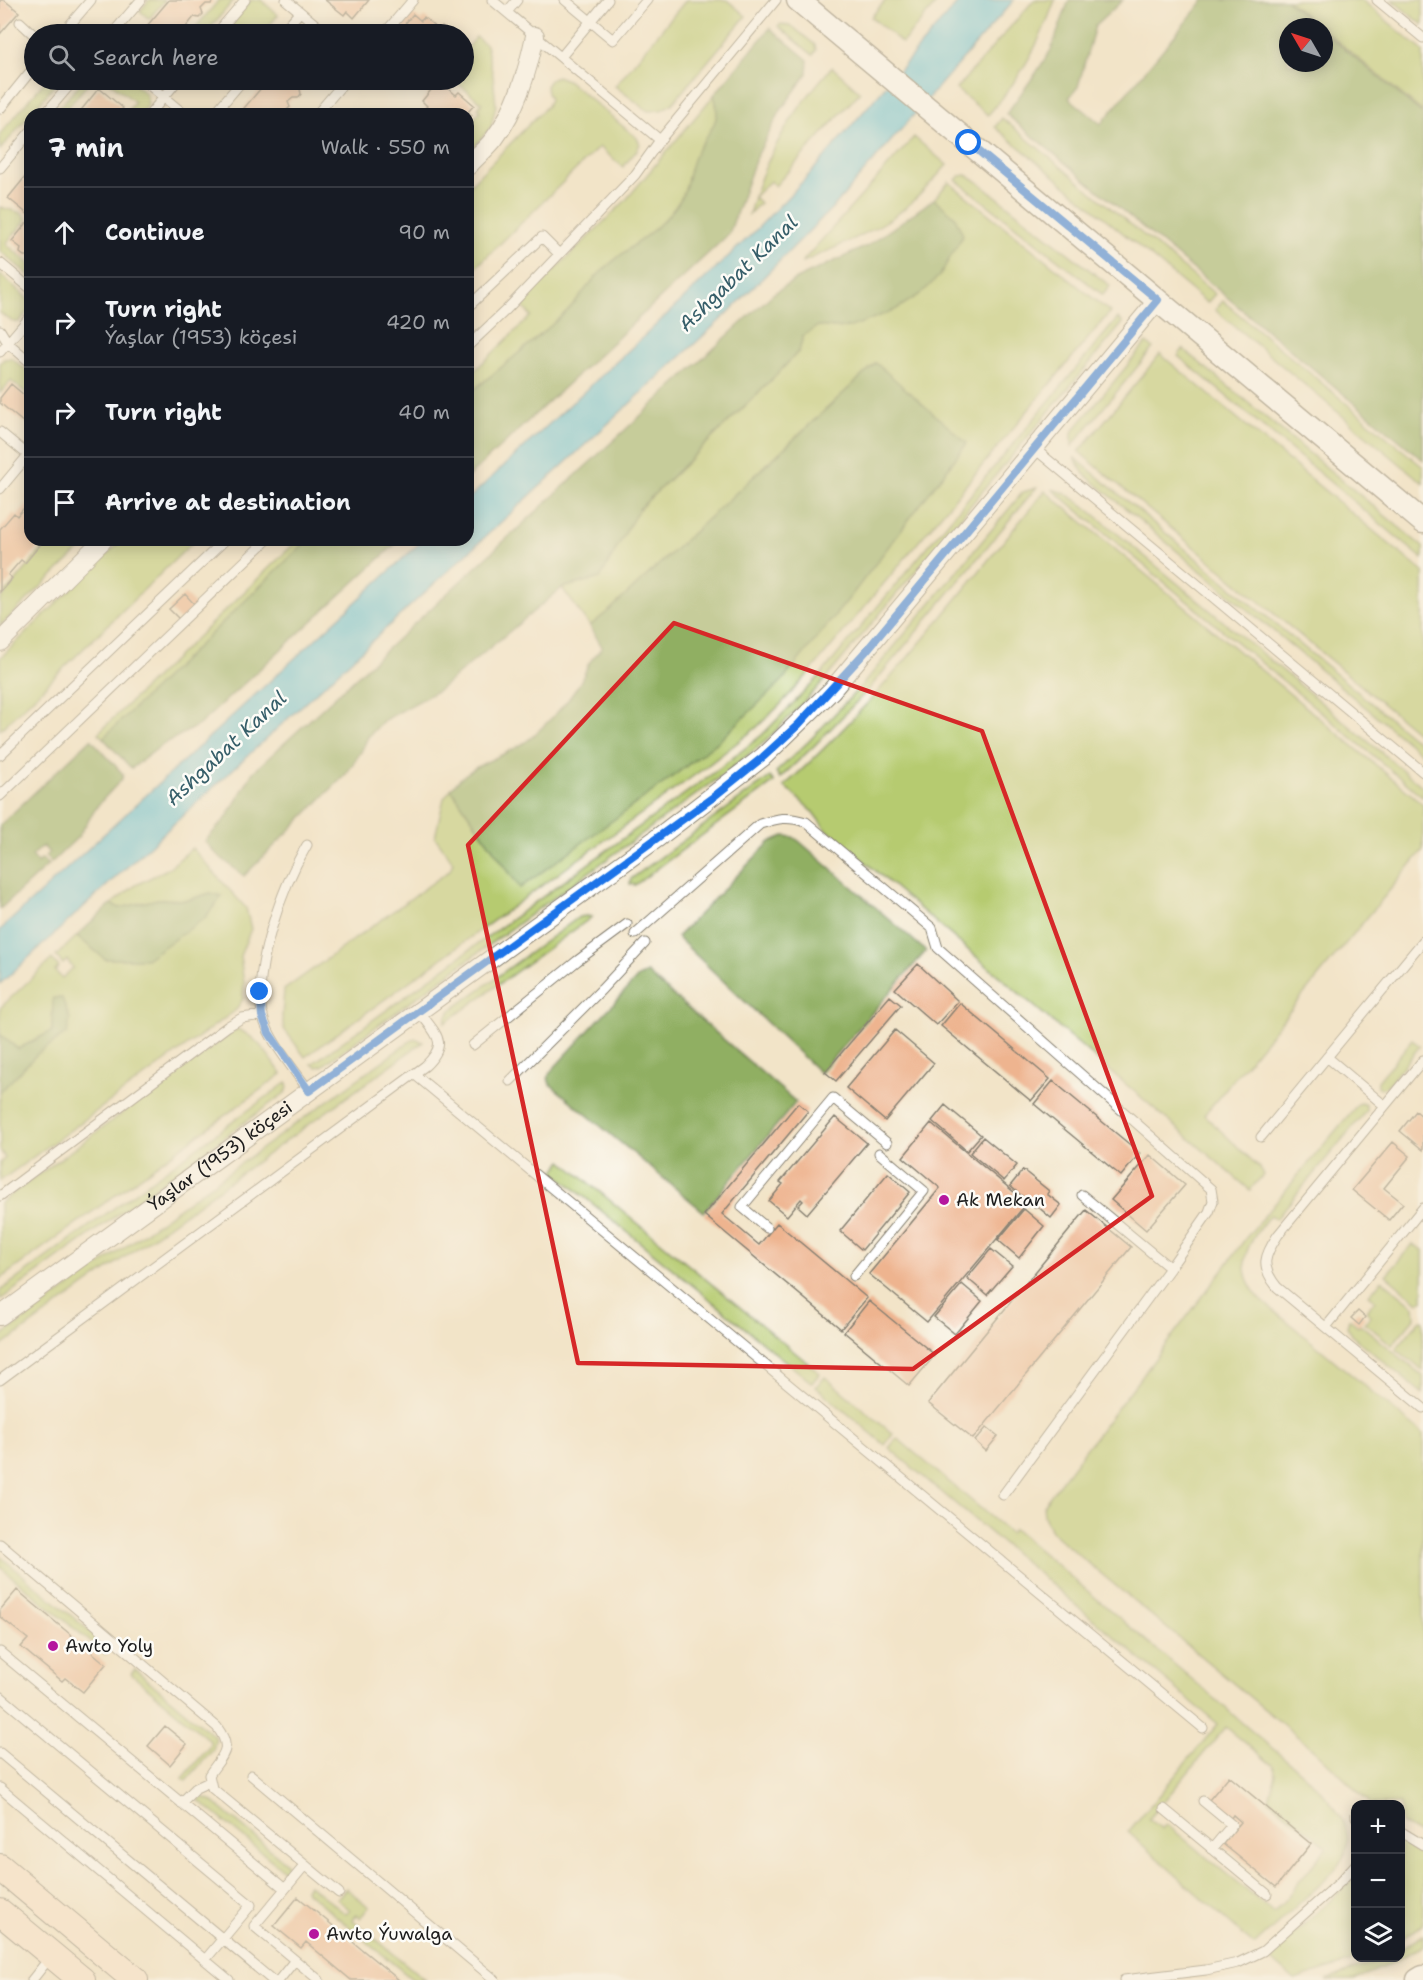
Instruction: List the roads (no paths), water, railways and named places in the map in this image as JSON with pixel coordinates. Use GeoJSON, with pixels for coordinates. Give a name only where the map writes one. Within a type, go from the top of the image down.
{"type":"FeatureCollection","features":[{"type":"Feature","properties":{"kind":"main road"},"geometry":{"type":"LineString","coordinates":[[0,1868],[135,1980]]}},
{"type":"Feature","properties":{"kind":"main road"},"geometry":{"type":"LineString","coordinates":[[0,1912],[82,1980]]}},
{"type":"Feature","properties":{"kind":"street"},"geometry":{"type":"LineString","coordinates":[[798,0],[1423,522]]}},
{"type":"Feature","properties":{"kind":"street"},"geometry":{"type":"LineString","coordinates":[[474,160],[493,140],[509,114],[527,75],[535,36]]}},
{"type":"Feature","properties":{"kind":"street","name":"Ýaşlar (1953) köçesi"},"geometry":{"type":"LineString","coordinates":[[0,1316],[712,798],[763,757],[798,725],[839,682],[1158,300]]}},
{"type":"Feature","properties":{"kind":"street"},"geometry":{"type":"LineString","coordinates":[[0,642],[97,546]]}},
{"type":"Feature","properties":{"kind":"street"},"geometry":{"type":"LineString","coordinates":[[1418,1980],[1423,1977]]}},
{"type":"Feature","properties":{"kind":"lane"},"geometry":{"type":"LineString","coordinates":[[71,24],[91,0]]}},
{"type":"Feature","properties":{"kind":"lane"},"geometry":{"type":"LineString","coordinates":[[121,24],[141,0]]}},
{"type":"Feature","properties":{"kind":"lane"},"geometry":{"type":"LineString","coordinates":[[225,24],[245,0]]}},
{"type":"Feature","properties":{"kind":"lane"},"geometry":{"type":"LineString","coordinates":[[286,0],[315,24]]}},
{"type":"Feature","properties":{"kind":"lane"},"geometry":{"type":"LineString","coordinates":[[393,24],[413,0]]}},
{"type":"Feature","properties":{"kind":"lane"},"geometry":{"type":"LineString","coordinates":[[492,0],[660,140]]}},
{"type":"Feature","properties":{"kind":"lane"},"geometry":{"type":"LineString","coordinates":[[507,12],[517,0]]}},
{"type":"Feature","properties":{"kind":"lane"},"geometry":{"type":"LineString","coordinates":[[565,0],[613,40],[641,2]]}},
{"type":"Feature","properties":{"kind":"lane"},"geometry":{"type":"LineString","coordinates":[[561,57],[608,0]]}},
{"type":"Feature","properties":{"kind":"lane"},"geometry":{"type":"LineString","coordinates":[[474,340],[507,309],[634,176],[660,140],[776,0]]}},
{"type":"Feature","properties":{"kind":"lane"},"geometry":{"type":"LineString","coordinates":[[1377,0],[1423,38]]}},
{"type":"Feature","properties":{"kind":"lane"},"geometry":{"type":"LineString","coordinates":[[289,24],[300,12]]}},
{"type":"Feature","properties":{"kind":"lane"},"geometry":{"type":"LineString","coordinates":[[20,22],[24,25]]}},
{"type":"Feature","properties":{"kind":"lane"},"geometry":{"type":"LineString","coordinates":[[0,109],[24,80]]}},
{"type":"Feature","properties":{"kind":"lane"},"geometry":{"type":"LineString","coordinates":[[50,108],[65,90]]}},
{"type":"Feature","properties":{"kind":"lane"},"geometry":{"type":"LineString","coordinates":[[155,90],[177,108]]}},
{"type":"Feature","properties":{"kind":"lane"},"geometry":{"type":"LineString","coordinates":[[155,108],[170,90]]}},
{"type":"Feature","properties":{"kind":"lane"},"geometry":{"type":"LineString","coordinates":[[219,108],[234,90]]}},
{"type":"Feature","properties":{"kind":"lane"},"geometry":{"type":"LineString","coordinates":[[326,108],[339,90]]}},
{"type":"Feature","properties":{"kind":"lane"},"geometry":{"type":"LineString","coordinates":[[0,168],[24,139]]}},
{"type":"Feature","properties":{"kind":"lane"},"geometry":{"type":"LineString","coordinates":[[474,301],[542,237],[559,254]]}},
{"type":"Feature","properties":{"kind":"lane"},"geometry":{"type":"LineString","coordinates":[[0,263],[24,283]]}},
{"type":"Feature","properties":{"kind":"lane"},"geometry":{"type":"LineString","coordinates":[[0,352],[24,324]]}},
{"type":"Feature","properties":{"kind":"lane"},"geometry":{"type":"LineString","coordinates":[[0,330],[8,343],[24,357]]}},
{"type":"Feature","properties":{"kind":"lane"},"geometry":{"type":"LineString","coordinates":[[0,432],[24,450]]}},
{"type":"Feature","properties":{"kind":"lane"},"geometry":{"type":"LineString","coordinates":[[1035,449],[1423,772]]}},
{"type":"Feature","properties":{"kind":"lane"},"geometry":{"type":"LineString","coordinates":[[0,489],[24,460]]}},
{"type":"Feature","properties":{"kind":"lane"},"geometry":{"type":"LineString","coordinates":[[0,755],[219,546]]}},
{"type":"Feature","properties":{"kind":"lane"},"geometry":{"type":"LineString","coordinates":[[0,796],[261,546]]}},
{"type":"Feature","properties":{"kind":"lane"},"geometry":{"type":"LineString","coordinates":[[635,934],[760,824],[777,818],[791,818],[806,822],[932,928],[938,948],[1211,1189],[1213,1201],[1209,1212],[1003,1495]]}},
{"type":"Feature","properties":{"kind":"lane"},"geometry":{"type":"LineString","coordinates":[[307,845],[296,864],[273,923],[260,992],[262,1016],[269,1033],[309,1091]]}},
{"type":"Feature","properties":{"kind":"lane"},"geometry":{"type":"LineString","coordinates":[[473,1045],[627,924]]}},
{"type":"Feature","properties":{"kind":"lane"},"geometry":{"type":"LineString","coordinates":[[510,1081],[645,943]]}},
{"type":"Feature","properties":{"kind":"lane"},"geometry":{"type":"LineString","coordinates":[[1261,1137],[1421,948]]}},
{"type":"Feature","properties":{"kind":"lane"},"geometry":{"type":"LineString","coordinates":[[0,1380],[425,1066],[439,1050],[437,1036],[419,1011]]}},
{"type":"Feature","properties":{"kind":"lane"},"geometry":{"type":"LineString","coordinates":[[0,1196],[228,1026],[242,1018],[262,1016]]}},
{"type":"Feature","properties":{"kind":"lane"},"geometry":{"type":"LineString","coordinates":[[1327,1058],[1385,1106]]}},
{"type":"Feature","properties":{"kind":"lane"},"geometry":{"type":"LineString","coordinates":[[1423,1060],[1278,1235],[1268,1249],[1265,1259],[1265,1268],[1277,1287],[1423,1408]]}},
{"type":"Feature","properties":{"kind":"lane"},"geometry":{"type":"LineString","coordinates":[[414,1074],[1203,1728]]}},
{"type":"Feature","properties":{"kind":"lane"},"geometry":{"type":"LineString","coordinates":[[767,1228],[742,1207],[833,1098],[887,1143]]}},
{"type":"Feature","properties":{"kind":"lane"},"geometry":{"type":"LineString","coordinates":[[854,1276],[924,1191],[879,1154]]}},
{"type":"Feature","properties":{"kind":"lane"},"geometry":{"type":"LineString","coordinates":[[1082,1195],[1170,1268]]}},
{"type":"Feature","properties":{"kind":"lane"},"geometry":{"type":"LineString","coordinates":[[1326,1327],[1420,1220],[1423,1208]]}},
{"type":"Feature","properties":{"kind":"lane"},"geometry":{"type":"LineString","coordinates":[[0,1544],[217,1727],[227,1746],[224,1755],[208,1775],[212,1788],[339,1893]]}},
{"type":"Feature","properties":{"kind":"lane"},"geometry":{"type":"LineString","coordinates":[[0,1652],[285,1889]]}},
{"type":"Feature","properties":{"kind":"lane"},"geometry":{"type":"LineString","coordinates":[[0,1696],[251,1905],[205,1960]]}},
{"type":"Feature","properties":{"kind":"lane"},"geometry":{"type":"LineString","coordinates":[[0,1753],[272,1980]]}},
{"type":"Feature","properties":{"kind":"lane"},"geometry":{"type":"LineString","coordinates":[[251,1775],[495,1980]]}},
{"type":"Feature","properties":{"kind":"lane"},"geometry":{"type":"LineString","coordinates":[[181,1803],[196,1788],[209,1782]]}},
{"type":"Feature","properties":{"kind":"lane"},"geometry":{"type":"LineString","coordinates":[[0,1788],[230,1980]]}},
{"type":"Feature","properties":{"kind":"lane"},"geometry":{"type":"LineString","coordinates":[[1203,1801],[1232,1825],[1212,1849]]}},
{"type":"Feature","properties":{"kind":"lane"},"geometry":{"type":"LineString","coordinates":[[1164,1809],[1267,1894]]}},
{"type":"Feature","properties":{"kind":"lane"},"geometry":{"type":"LineString","coordinates":[[1405,1834],[1423,1845]]}},
{"type":"Feature","properties":{"kind":"lane"},"geometry":{"type":"LineString","coordinates":[[305,1865],[254,1926],[319,1980]]}},
{"type":"Feature","properties":{"kind":"lane"},"geometry":{"type":"LineString","coordinates":[[1124,1980],[1206,1970],[1238,1963],[1263,1951],[1351,1870]]}},
{"type":"Feature","properties":{"kind":"lane"},"geometry":{"type":"LineString","coordinates":[[32,1980],[51,1954]]}},
{"type":"Feature","properties":{"kind":"lane"},"geometry":{"type":"LineString","coordinates":[[279,1980],[295,1960]]}},
{"type":"Feature","properties":{"kind":"water","name":"Ashgabat Kanal"},"geometry":{"type":"Polygon","coordinates":[[[960,0],[1014,0],[836,204],[727,314],[0,984],[0,930],[416,546],[474,546],[474,493],[752,234],[808,176],[960,0]]]}},
{"type":"Feature","properties":{"kind":"place","name":"Ak Mekan"},"geometry":{"type":"Point","coordinates":[944,1200]}},
{"type":"Feature","properties":{"kind":"place","name":"Awto Yoly"},"geometry":{"type":"Point","coordinates":[53,1646]}},
{"type":"Feature","properties":{"kind":"place","name":"Awto Ýuwalga"},"geometry":{"type":"Point","coordinates":[314,1934]}}]}
